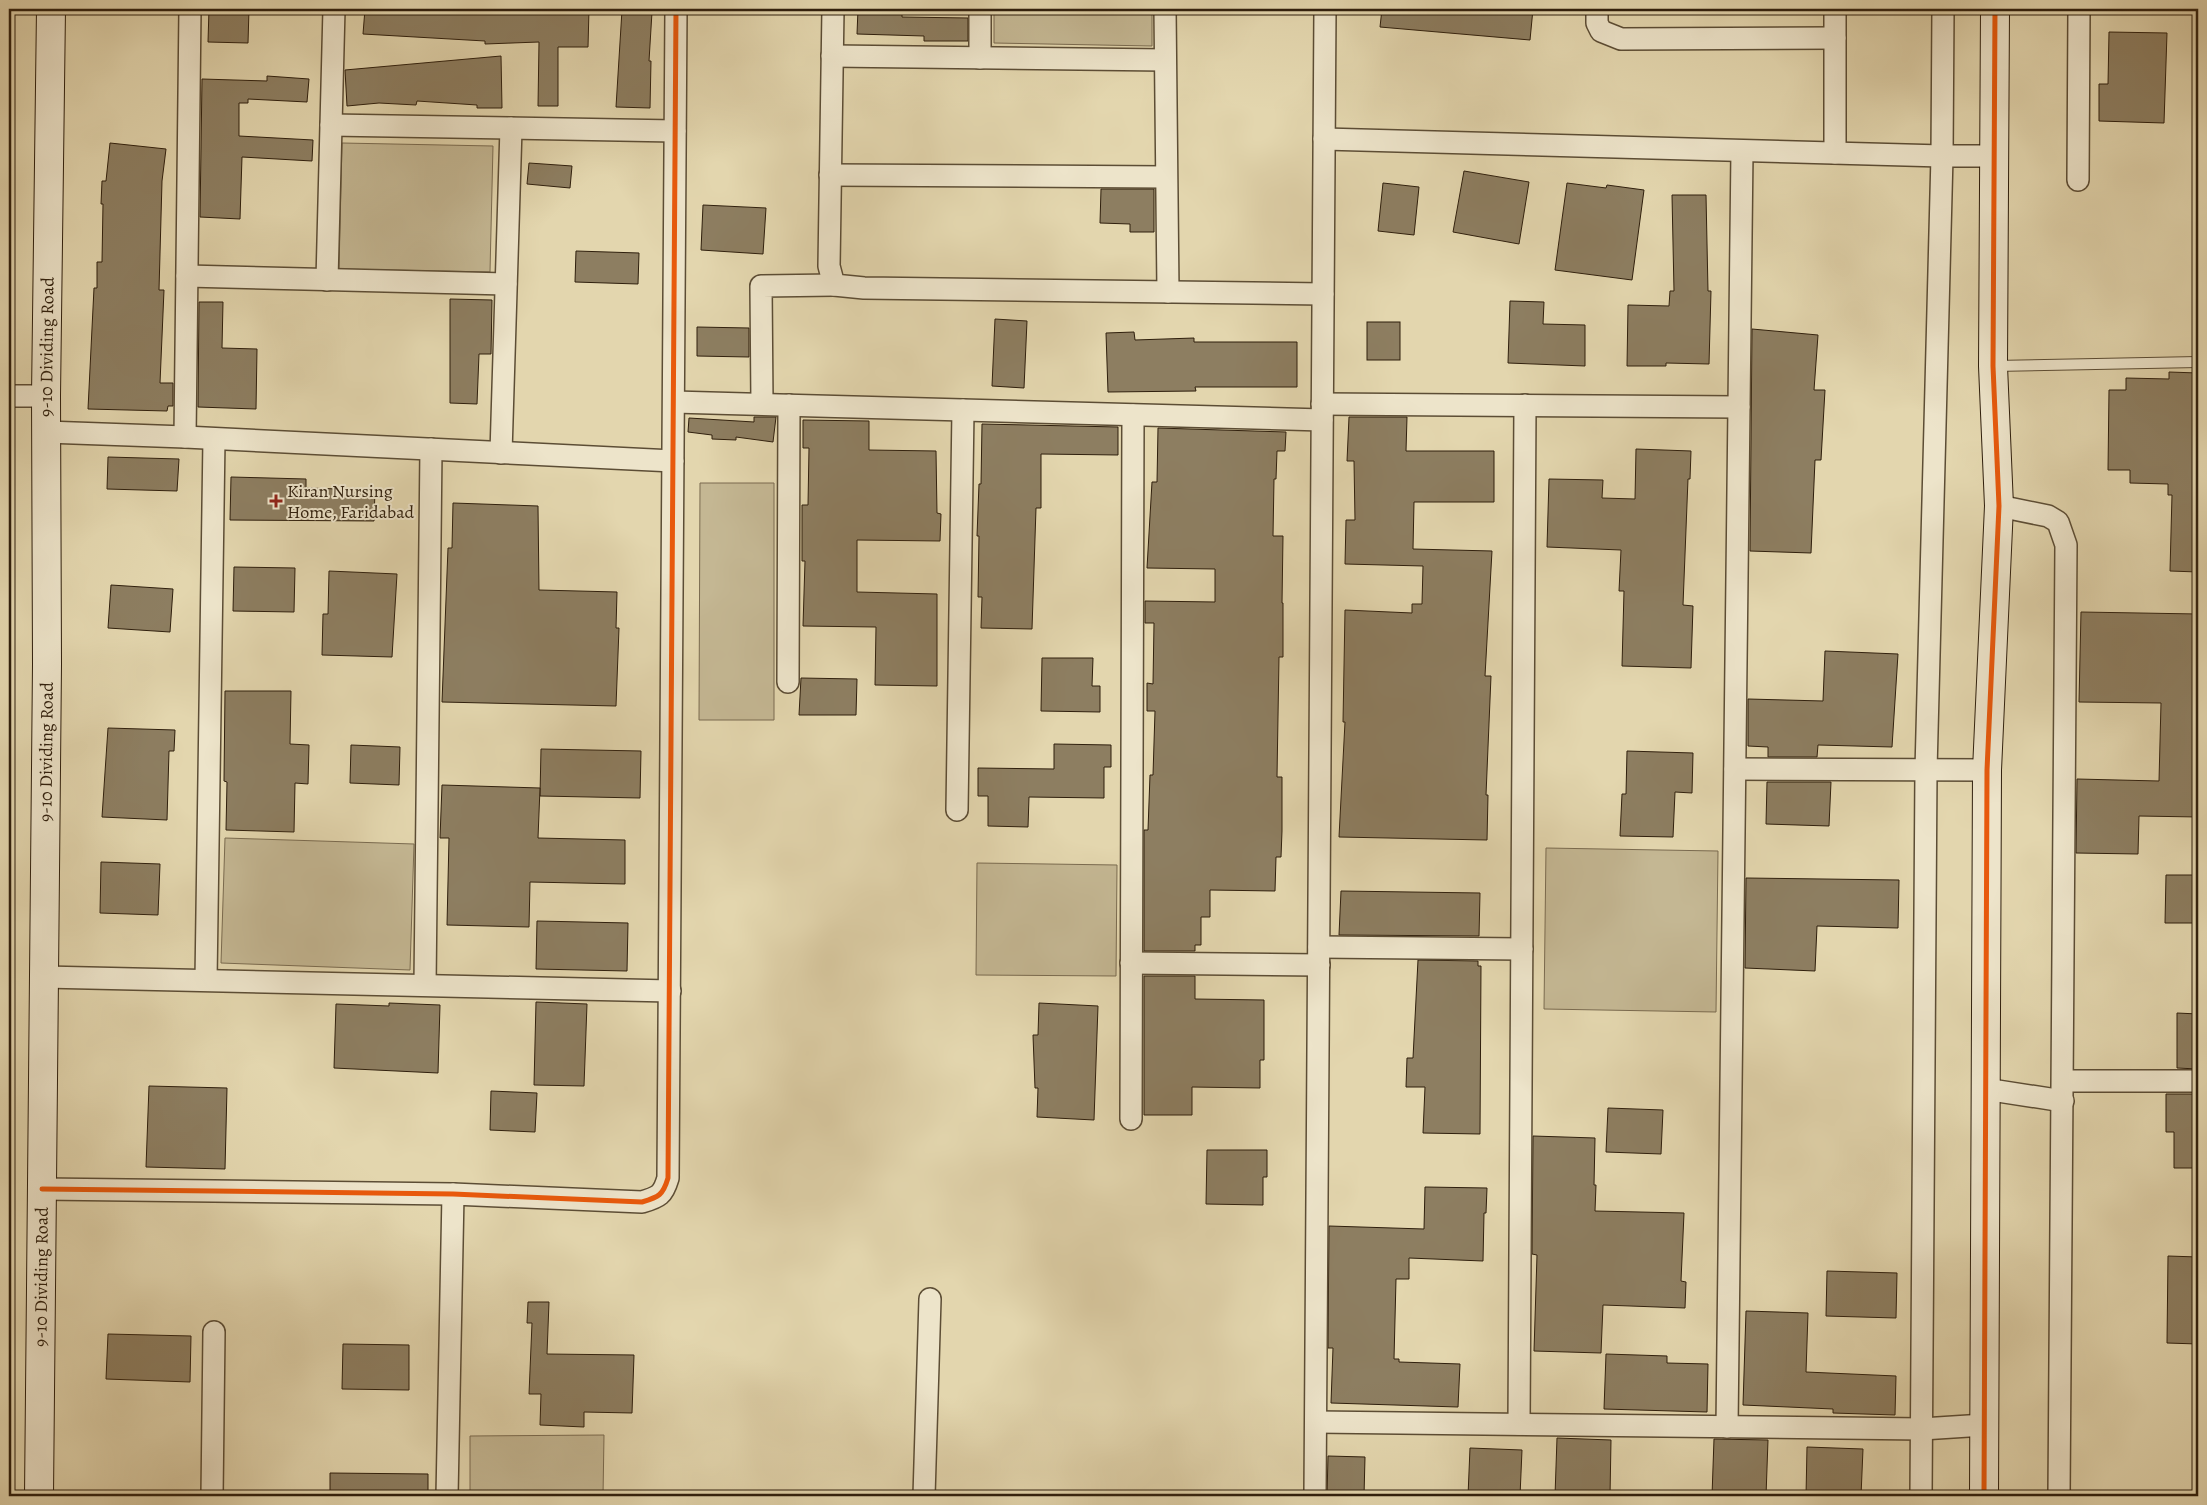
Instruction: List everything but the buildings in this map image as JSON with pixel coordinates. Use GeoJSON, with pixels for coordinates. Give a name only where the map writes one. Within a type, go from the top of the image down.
{"type":"FeatureCollection","features":[{"type":"Feature","properties":{"kind":"street","name":"9-10 Dividing Road"},"geometry":{"type":"LineString","coordinates":[[39,1496],[47,664],[46,396],[51,9]]}},
{"type":"Feature","properties":{"kind":"street"},"geometry":{"type":"LineString","coordinates":[[185,437],[190,9]]}},
{"type":"Feature","properties":{"kind":"street"},"geometry":{"type":"LineString","coordinates":[[327,280],[334,9]]}},
{"type":"Feature","properties":{"kind":"street"},"geometry":{"type":"LineString","coordinates":[[42,1189],[453,1194],[642,1202],[655,1198],[664,1191],[668,1178],[670,991],[676,9]]}},
{"type":"Feature","properties":{"kind":"street"},"geometry":{"type":"LineString","coordinates":[[832,9],[829,266],[834,285]]}},
{"type":"Feature","properties":{"kind":"street"},"geometry":{"type":"LineString","coordinates":[[980,9],[980,58]]}},
{"type":"Feature","properties":{"kind":"street"},"geometry":{"type":"LineString","coordinates":[[1165,9],[1168,292]]}},
{"type":"Feature","properties":{"kind":"street"},"geometry":{"type":"LineString","coordinates":[[1315,1496],[1325,9]]}},
{"type":"Feature","properties":{"kind":"street"},"geometry":{"type":"LineString","coordinates":[[1597,9],[1597,23],[1601,31],[1621,39],[1835,38]]}},
{"type":"Feature","properties":{"kind":"street"},"geometry":{"type":"LineString","coordinates":[[1834,153],[1835,9]]}},
{"type":"Feature","properties":{"kind":"street"},"geometry":{"type":"LineString","coordinates":[[1921,1496],[1926,770],[1942,156],[1943,9]]}},
{"type":"Feature","properties":{"kind":"street"},"geometry":{"type":"LineString","coordinates":[[1984,1496],[1987,770],[1999,506],[1993,366],[1995,9]]}},
{"type":"Feature","properties":{"kind":"street"},"geometry":{"type":"LineString","coordinates":[[2078,180],[2079,9]]}},
{"type":"Feature","properties":{"kind":"street"},"geometry":{"type":"LineString","coordinates":[[832,56],[1165,60]]}},
{"type":"Feature","properties":{"kind":"street"},"geometry":{"type":"LineString","coordinates":[[330,125],[676,132]]}},
{"type":"Feature","properties":{"kind":"street"},"geometry":{"type":"LineString","coordinates":[[501,453],[511,128]]}},
{"type":"Feature","properties":{"kind":"street"},"geometry":{"type":"LineString","coordinates":[[1324,139],[1994,156]]}},
{"type":"Feature","properties":{"kind":"street"},"geometry":{"type":"LineString","coordinates":[[1728,1427],[1742,151]]}},
{"type":"Feature","properties":{"kind":"street"},"geometry":{"type":"LineString","coordinates":[[830,175],[1166,177]]}},
{"type":"Feature","properties":{"kind":"street"},"geometry":{"type":"LineString","coordinates":[[187,276],[506,284]]}},
{"type":"Feature","properties":{"kind":"street"},"geometry":{"type":"LineString","coordinates":[[762,404],[762,286],[834,285],[864,288],[1323,294]]}},
{"type":"Feature","properties":{"kind":"street"},"geometry":{"type":"LineString","coordinates":[[9,396],[46,396]]}},
{"type":"Feature","properties":{"kind":"street"},"geometry":{"type":"LineString","coordinates":[[674,402],[1133,415],[1322,412],[1525,405],[1739,407]]}},
{"type":"Feature","properties":{"kind":"street"},"geometry":{"type":"LineString","coordinates":[[788,682],[789,405]]}},
{"type":"Feature","properties":{"kind":"street"},"geometry":{"type":"LineString","coordinates":[[1519,1424],[1525,405]]}},
{"type":"Feature","properties":{"kind":"street"},"geometry":{"type":"LineString","coordinates":[[957,810],[963,410]]}},
{"type":"Feature","properties":{"kind":"street"},"geometry":{"type":"LineString","coordinates":[[1130,1119],[1133,415]]}},
{"type":"Feature","properties":{"kind":"street"},"geometry":{"type":"LineString","coordinates":[[46,432],[185,437],[673,462]]}},
{"type":"Feature","properties":{"kind":"street"},"geometry":{"type":"LineString","coordinates":[[206,980],[214,439]]}},
{"type":"Feature","properties":{"kind":"street"},"geometry":{"type":"LineString","coordinates":[[426,985],[431,450]]}},
{"type":"Feature","properties":{"kind":"street"},"geometry":{"type":"LineString","coordinates":[[1999,506],[2048,516],[2058,522],[2066,545],[2059,1496]]}},
{"type":"Feature","properties":{"kind":"street"},"geometry":{"type":"LineString","coordinates":[[1735,769],[1987,770]]}},
{"type":"Feature","properties":{"kind":"street"},"geometry":{"type":"LineString","coordinates":[[1131,963],[1522,949]]}},
{"type":"Feature","properties":{"kind":"street"},"geometry":{"type":"LineString","coordinates":[[44,977],[670,991]]}},
{"type":"Feature","properties":{"kind":"street"},"geometry":{"type":"LineString","coordinates":[[1985,1089],[2063,1091],[2198,1081]]}},
{"type":"Feature","properties":{"kind":"street"},"geometry":{"type":"LineString","coordinates":[[448,1496],[453,1194]]}},
{"type":"Feature","properties":{"kind":"street"},"geometry":{"type":"LineString","coordinates":[[924,1496],[930,1299]]}},
{"type":"Feature","properties":{"kind":"street"},"geometry":{"type":"LineString","coordinates":[[212,1496],[214,1332]]}},
{"type":"Feature","properties":{"kind":"street"},"geometry":{"type":"LineString","coordinates":[[1316,1422],[1922,1429],[1984,1425]]}},
{"type":"Feature","properties":{"kind":"lane"},"geometry":{"type":"LineString","coordinates":[[1993,366],[2198,362]]}},
{"type":"Feature","properties":{"kind":"shaded area"},"geometry":{"type":"Polygon","coordinates":[[[994,9],[1152,9],[1152,46],[994,43],[994,9]]]}},
{"type":"Feature","properties":{"kind":"shaded area"},"geometry":{"type":"Polygon","coordinates":[[[342,143],[493,146],[490,272],[339,269],[342,143]]]}},
{"type":"Feature","properties":{"kind":"shaded area"},"geometry":{"type":"Polygon","coordinates":[[[700,483],[774,483],[774,720],[699,720],[700,483]]]}},
{"type":"Feature","properties":{"kind":"shaded area"},"geometry":{"type":"Polygon","coordinates":[[[225,838],[414,844],[410,970],[221,963],[225,838]]]}},
{"type":"Feature","properties":{"kind":"shaded area"},"geometry":{"type":"Polygon","coordinates":[[[1546,848],[1718,851],[1716,1012],[1544,1009],[1546,848]]]}},
{"type":"Feature","properties":{"kind":"shaded area"},"geometry":{"type":"Polygon","coordinates":[[[977,863],[1117,865],[1116,976],[976,975],[977,863]]]}},
{"type":"Feature","properties":{"kind":"shaded area"},"geometry":{"type":"Polygon","coordinates":[[[604,1435],[603,1496],[470,1496],[470,1436],[604,1435]]]}},
{"type":"Feature","properties":{"kind":"cycle path"},"geometry":{"type":"LineString","coordinates":[[42,1189],[453,1194],[642,1202],[653,1199],[662,1192],[668,1178],[676,9]]}},
{"type":"Feature","properties":{"kind":"cycle path"},"geometry":{"type":"LineString","coordinates":[[1984,1496],[1987,770],[1999,506],[1993,366],[1995,9]]}},
{"type":"Feature","properties":{"kind":"place","name":"Kiran Nursing Home, Faridabad"},"geometry":{"type":"Point","coordinates":[276,501]}}]}
